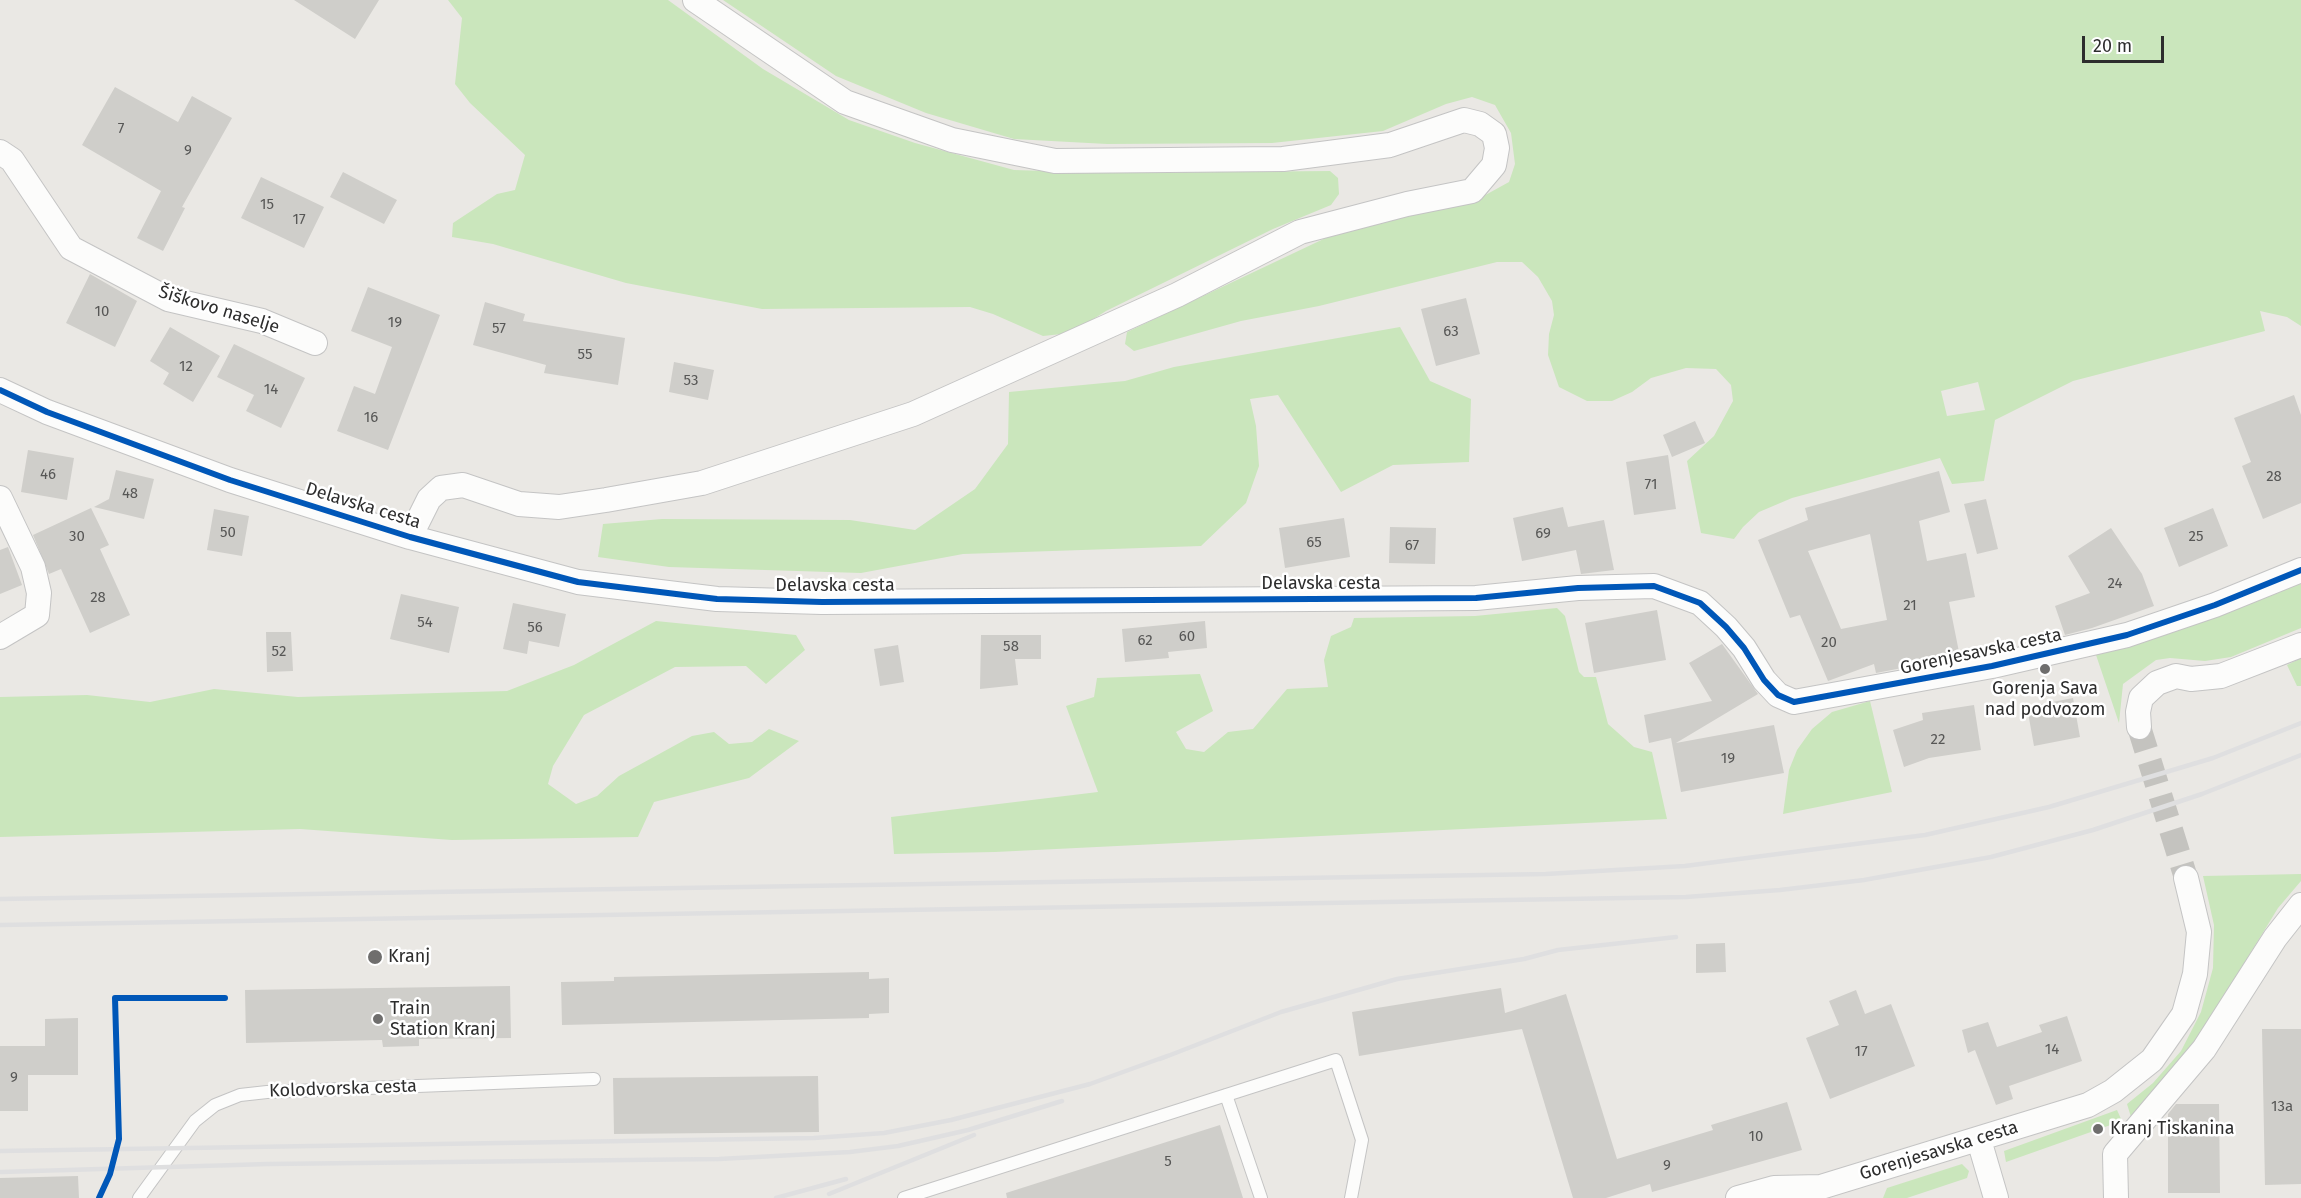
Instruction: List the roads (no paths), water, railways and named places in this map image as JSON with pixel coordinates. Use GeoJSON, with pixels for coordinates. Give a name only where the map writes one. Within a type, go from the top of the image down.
{"type":"FeatureCollection","features":[{"type":"Feature","properties":{"kind":"street"},"geometry":{"type":"LineString","coordinates":[[410,537],[429,499],[441,488],[463,485],[519,504],[549,506],[606,501],[702,483],[914,414],[1177,295],[1300,232],[1407,204],[1472,191],[1494,165],[1497,148],[1494,134],[1480,124],[1464,120],[1390,145],[1283,159],[1055,161],[952,140],[845,102],[695,0]]}},
{"type":"Feature","properties":{"kind":"street","name":"Šiškovo naselje"},"geometry":{"type":"LineString","coordinates":[[0,152],[12,160],[71,248],[168,299],[262,321],[315,343]]}},
{"type":"Feature","properties":{"kind":"street","name":"Delavska cesta"},"geometry":{"type":"LineString","coordinates":[[0,390],[58,416],[230,480],[410,537],[578,582],[717,598],[822,602],[1476,598],[1578,588],[1654,586],[1700,603]]}},
{"type":"Feature","properties":{"kind":"street"},"geometry":{"type":"LineString","coordinates":[[0,498],[33,567],[39,593],[38,615],[0,637]]}},
{"type":"Feature","properties":{"kind":"street","name":"Gorenjesavska cesta"},"geometry":{"type":"LineString","coordinates":[[1700,603],[1726,627],[1744,648],[1764,680],[1778,695],[1794,702],[1992,666],[2127,635],[2215,605],[2301,570]]}},
{"type":"Feature","properties":{"kind":"street"},"geometry":{"type":"LineString","coordinates":[[2139,727],[2138,712],[2141,698],[2157,683],[2176,676],[2191,679],[2221,676],[2301,645]]}},
{"type":"Feature","properties":{"kind":"street","name":"Gorenjesavska cesta"},"geometry":{"type":"LineString","coordinates":[[1738,1198],[1774,1188],[1828,1191],[2088,1105],[2113,1091],[2152,1060],[2184,1014],[2195,974],[2199,932],[2186,878]]}},
{"type":"Feature","properties":{"kind":"street"},"geometry":{"type":"LineString","coordinates":[[2116,1198],[2115,1154],[2204,1050],[2275,938],[2301,905]]}},
{"type":"Feature","properties":{"kind":"street"},"geometry":{"type":"LineString","coordinates":[[1978,1140],[1996,1198]]}},
{"type":"Feature","properties":{"kind":"lane"},"geometry":{"type":"LineString","coordinates":[[904,1198],[1336,1060],[1362,1140],[1351,1198]]}},
{"type":"Feature","properties":{"kind":"lane","name":"Kolodvorska cesta"},"geometry":{"type":"LineString","coordinates":[[139,1198],[195,1121],[215,1105],[240,1095],[594,1079]]}},
{"type":"Feature","properties":{"kind":"lane"},"geometry":{"type":"LineString","coordinates":[[1226,1095],[1261,1198]]}},
{"type":"Feature","properties":{"kind":"tunnel"},"geometry":{"type":"LineString","coordinates":[[2139,727],[2186,878]]}},
{"type":"Feature","properties":{"kind":"railway"},"geometry":{"type":"LineString","coordinates":[[0,899],[1546,874],[1685,866],[1925,835],[2049,807],[2213,758],[2301,723]]}},
{"type":"Feature","properties":{"kind":"railway"},"geometry":{"type":"LineString","coordinates":[[0,925],[1686,897],[1780,890],[1864,880],[1991,857],[2093,830],[2202,794],[2301,755]]}},
{"type":"Feature","properties":{"kind":"railway"},"geometry":{"type":"LineString","coordinates":[[1160,1059],[1281,1012],[1397,979],[1524,959],[1558,950],[1676,937]]}},
{"type":"Feature","properties":{"kind":"railway"},"geometry":{"type":"LineString","coordinates":[[0,1151],[814,1138],[884,1133],[951,1120],[1090,1084],[1167,1056]]}},
{"type":"Feature","properties":{"kind":"railway"},"geometry":{"type":"LineString","coordinates":[[0,1172],[269,1164],[719,1159],[850,1152],[898,1146],[968,1130],[1062,1101]]}},
{"type":"Feature","properties":{"kind":"railway"},"geometry":{"type":"LineString","coordinates":[[829,1194],[974,1135]]}},
{"type":"Feature","properties":{"kind":"railway"},"geometry":{"type":"LineString","coordinates":[[776,1198],[846,1179]]}},
{"type":"Feature","properties":{"kind":"place","name":"Gorenja Sava nad podvozom"},"geometry":{"type":"Point","coordinates":[2045,669]}},
{"type":"Feature","properties":{"kind":"place","name":"Kranj"},"geometry":{"type":"Point","coordinates":[375,957]}},
{"type":"Feature","properties":{"kind":"place","name":"Train Station Kranj"},"geometry":{"type":"Point","coordinates":[378,1019]}},
{"type":"Feature","properties":{"kind":"place","name":"Kranj Tiskanina"},"geometry":{"type":"Point","coordinates":[2098,1129]}}]}
